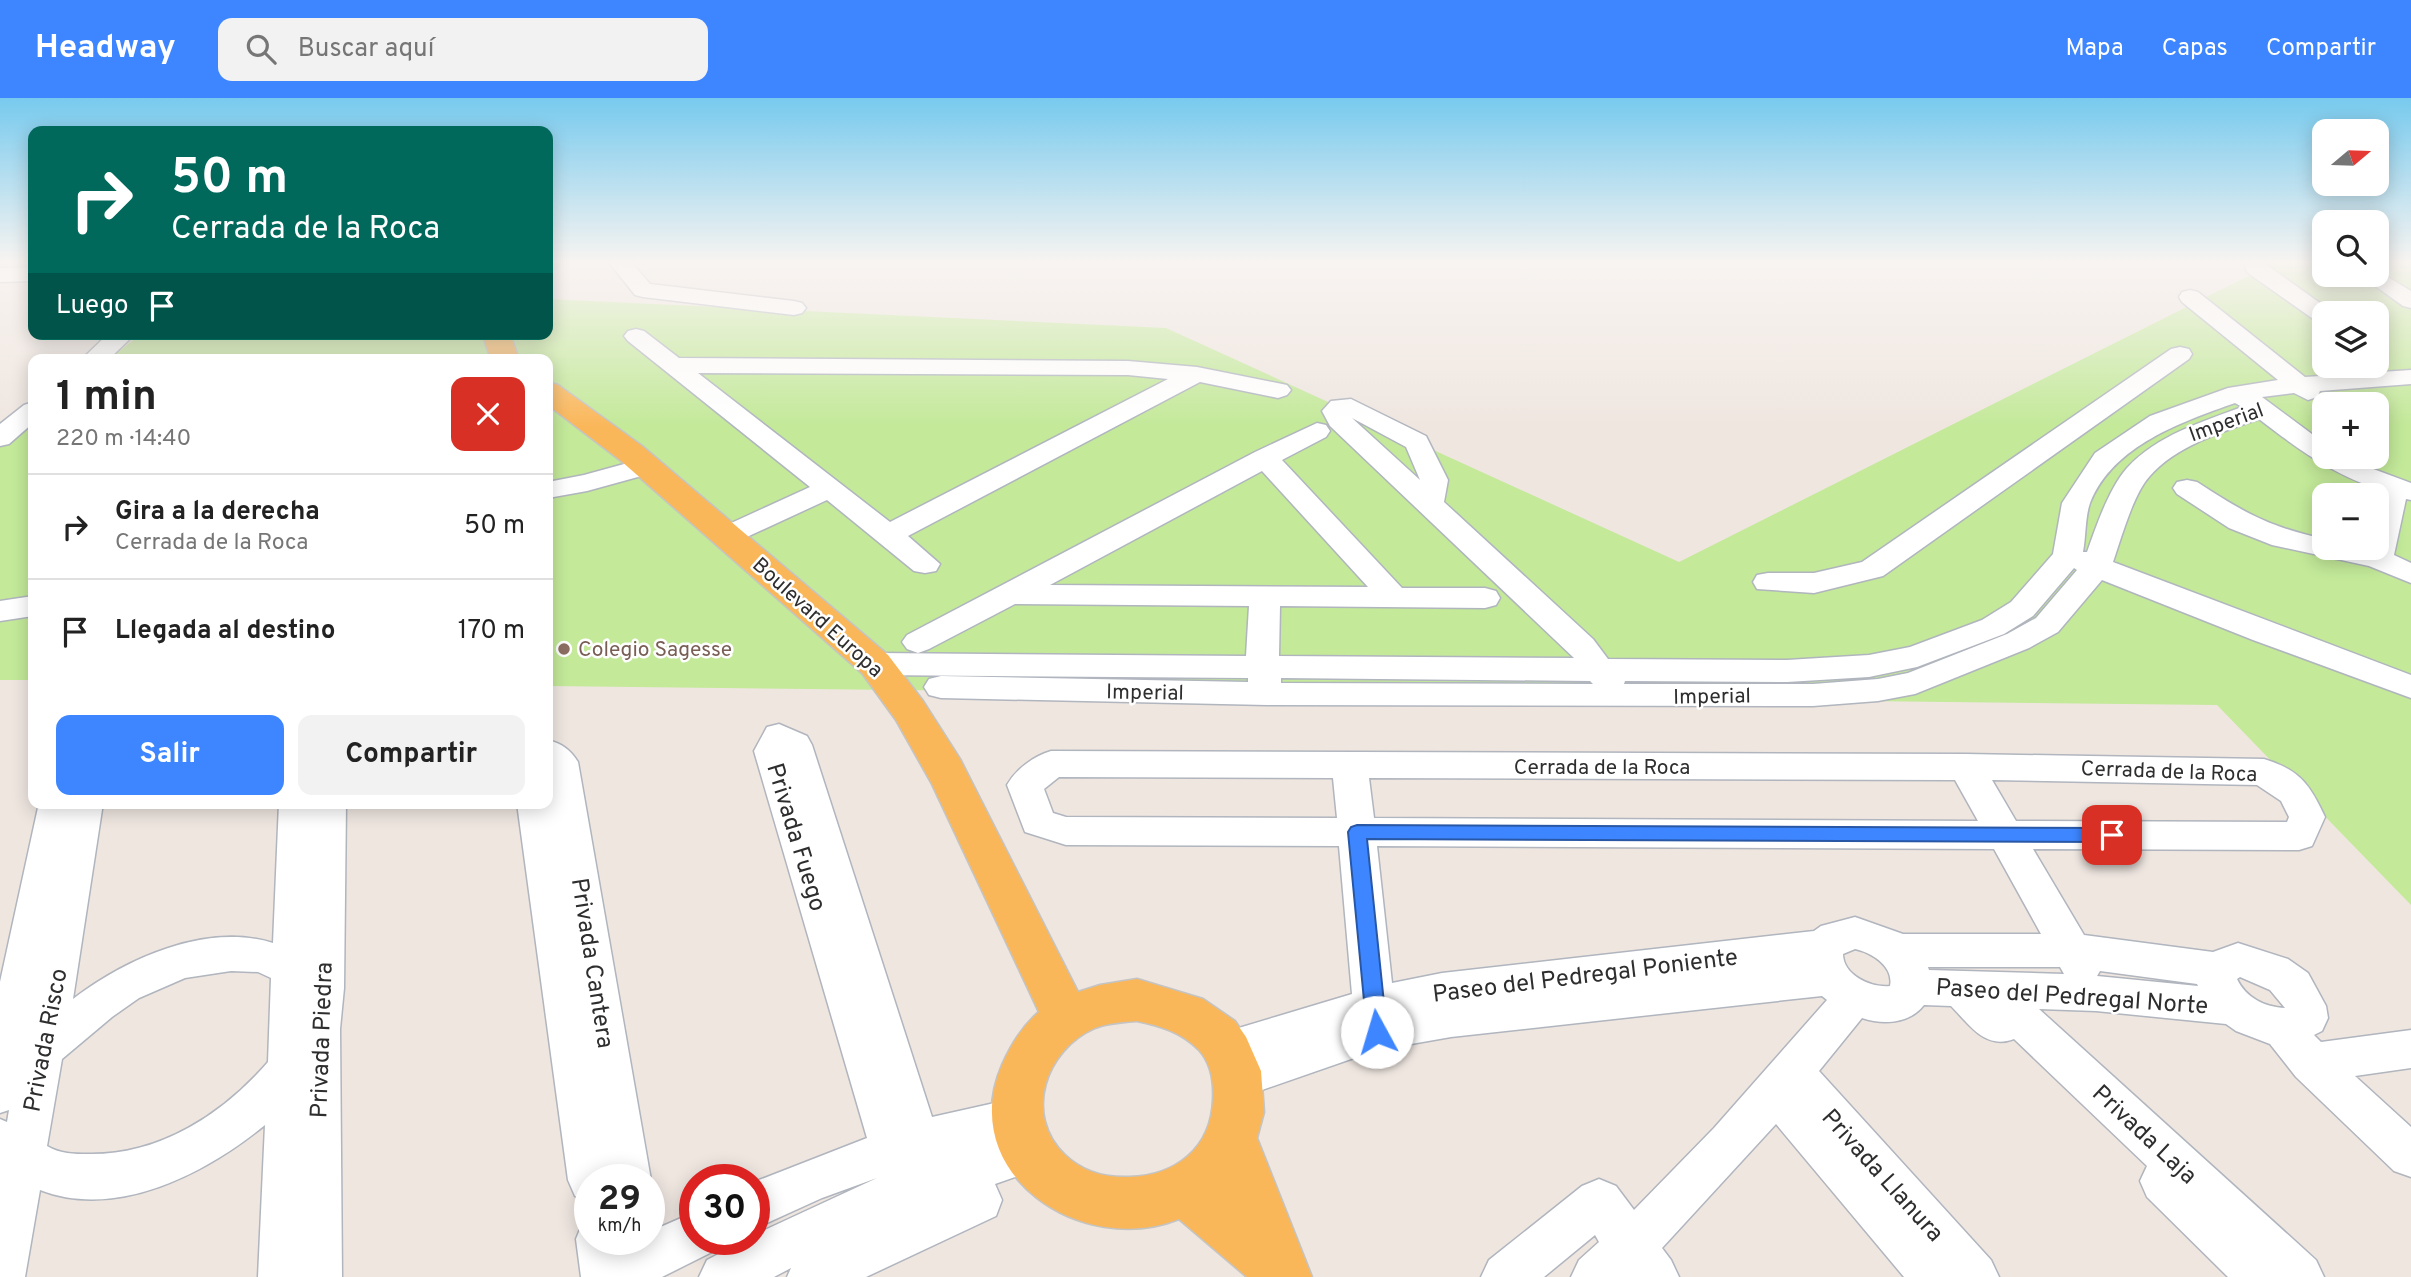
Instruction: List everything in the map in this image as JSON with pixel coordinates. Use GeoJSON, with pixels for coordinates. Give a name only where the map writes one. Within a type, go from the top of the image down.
{"type":"FeatureCollection","features":[{"type":"Feature","properties":{"kind":"main road","name":"Boulevard Europa"},"geometry":{"type":"LineString","coordinates":[[553,395],[638,460],[884,675],[928,735],[1067,1020]]}},
{"type":"Feature","properties":{"kind":"main road"},"geometry":{"type":"LineString","coordinates":[[1137,1000],[1173,1007],[1204,1024],[1233,1064],[1240,1109],[1232,1140],[1213,1168],[1185,1189],[1151,1202],[1114,1205],[1079,1197],[1049,1178],[1023,1136],[1018,1090],[1027,1063],[1044,1039],[1067,1020],[1100,1004],[1137,1000]]}},
{"type":"Feature","properties":{"kind":"main road"},"geometry":{"type":"LineString","coordinates":[[1232,1140],[1283,1273]]}},
{"type":"Feature","properties":{"kind":"main road"},"geometry":{"type":"LineString","coordinates":[[1185,1189],[1283,1273]]}},
{"type":"Feature","properties":{"kind":"street"},"geometry":{"type":"LineString","coordinates":[[2213,316],[2306,391]]}},
{"type":"Feature","properties":{"kind":"street"},"geometry":{"type":"LineString","coordinates":[[636,336],[925,564]]}},
{"type":"Feature","properties":{"kind":"street"},"geometry":{"type":"LineString","coordinates":[[100,354],[116,340]]}},
{"type":"Feature","properties":{"kind":"street"},"geometry":{"type":"LineString","coordinates":[[1768,582],[1814,583],[1872,569],[2180,354]]}},
{"type":"Feature","properties":{"kind":"street"},"geometry":{"type":"LineString","coordinates":[[2389,363],[2411,380]]}},
{"type":"Feature","properties":{"kind":"street"},"geometry":{"type":"LineString","coordinates":[[673,365],[1128,368],[1197,374],[1278,390]]}},
{"type":"Feature","properties":{"kind":"street"},"geometry":{"type":"LineString","coordinates":[[710,394],[732,376],[768,365]]}},
{"type":"Feature","properties":{"kind":"street"},"geometry":{"type":"LineString","coordinates":[[888,535],[1197,374]]}},
{"type":"Feature","properties":{"kind":"street","name":"Imperial"},"geometry":{"type":"LineString","coordinates":[[884,675],[1264,680],[1622,696],[1813,695],[1878,690],[1915,682],[1959,653],[2018,641],[2115,516],[2137,473],[2181,439],[2306,391],[2411,380]]}},
{"type":"Feature","properties":{"kind":"street"},"geometry":{"type":"LineString","coordinates":[[2306,391],[2236,393],[2159,422],[2105,459],[2076,503],[2082,561],[2264,634],[2411,687]]}},
{"type":"Feature","properties":{"kind":"street"},"geometry":{"type":"LineString","coordinates":[[2236,393],[2264,407],[2312,448]]}},
{"type":"Feature","properties":{"kind":"street"},"geometry":{"type":"LineString","coordinates":[[0,438],[28,414]]}},
{"type":"Feature","properties":{"kind":"street"},"geometry":{"type":"LineString","coordinates":[[918,642],[1317,431]]}},
{"type":"Feature","properties":{"kind":"street"},"geometry":{"type":"LineString","coordinates":[[2059,438],[2137,473]]}},
{"type":"Feature","properties":{"kind":"street"},"geometry":{"type":"LineString","coordinates":[[1265,458],[1394,597]]}},
{"type":"Feature","properties":{"kind":"street"},"geometry":{"type":"LineString","coordinates":[[553,488],[587,483],[638,460]]}},
{"type":"Feature","properties":{"kind":"street"},"geometry":{"type":"LineString","coordinates":[[2358,469],[2406,488],[2389,531]]}},
{"type":"Feature","properties":{"kind":"street"},"geometry":{"type":"LineString","coordinates":[[717,528],[820,481]]}},
{"type":"Feature","properties":{"kind":"street"},"geometry":{"type":"LineString","coordinates":[[2188,488],[2239,522],[2282,540],[2312,546]]}},
{"type":"Feature","properties":{"kind":"street"},"geometry":{"type":"LineString","coordinates":[[1429,505],[1582,647],[1598,670],[1622,696]]}},
{"type":"Feature","properties":{"kind":"street"},"geometry":{"type":"LineString","coordinates":[[2380,560],[2411,574]]}},
{"type":"Feature","properties":{"kind":"street"},"geometry":{"type":"LineString","coordinates":[[1010,594],[1485,598]]}},
{"type":"Feature","properties":{"kind":"street"},"geometry":{"type":"LineString","coordinates":[[1265,597],[1264,680],[1598,670],[1787,671],[1869,666],[1917,656],[1959,653]]}},
{"type":"Feature","properties":{"kind":"street"},"geometry":{"type":"LineString","coordinates":[[0,611],[28,607]]}},
{"type":"Feature","properties":{"kind":"street","name":"Privada Cantera"},"geometry":{"type":"LineString","coordinates":[[553,757],[560,762],[565,890],[590,1051],[623,1164]]}},
{"type":"Feature","properties":{"kind":"street","name":"Cerrada de la Roca"},"geometry":{"type":"LineString","coordinates":[[1051,764],[1966,767],[2264,772],[2295,792],[2307,817],[2299,836],[1066,831],[1038,822],[1025,785],[1051,764]]}},
{"type":"Feature","properties":{"kind":"street"},"geometry":{"type":"LineString","coordinates":[[1350,766],[1376,1018]]}},
{"type":"Feature","properties":{"kind":"street"},"geometry":{"type":"LineString","coordinates":[[1966,767],[2096,993]]}},
{"type":"Feature","properties":{"kind":"street","name":"Privada Risco"},"geometry":{"type":"LineString","coordinates":[[0,1277],[12,1147],[44,1048],[57,809]]}},
{"type":"Feature","properties":{"kind":"street","name":"Privada Risco"},"geometry":{"type":"LineString","coordinates":[[0,1083],[83,809]]}},
{"type":"Feature","properties":{"kind":"street","name":"Privada Piedra"},"geometry":{"type":"LineString","coordinates":[[294,1250],[311,996],[317,832],[301,809]]}},
{"type":"Feature","properties":{"kind":"street","name":"Privada Cantera"},"geometry":{"type":"LineString","coordinates":[[537,809],[565,890]]}},
{"type":"Feature","properties":{"kind":"street"},"geometry":{"type":"LineString","coordinates":[[1621,1269],[1784,1082],[1835,974],[1842,934],[1855,933],[1883,942],[1904,969],[1908,996],[1898,1003],[1869,1004],[1835,974]]}},
{"type":"Feature","properties":{"kind":"street","name":"Paseo del Pedregal Norte"},"geometry":{"type":"LineString","coordinates":[[1904,969],[2071,950],[2225,988]]}},
{"type":"Feature","properties":{"kind":"street"},"geometry":{"type":"LineString","coordinates":[[0,1093],[44,1048],[82,1015],[120,988],[161,968],[202,956],[239,953],[271,958],[311,996],[289,1069],[250,1110],[203,1144],[150,1168],[98,1178],[55,1174],[12,1147]]}},
{"type":"Feature","properties":{"kind":"street"},"geometry":{"type":"LineString","coordinates":[[2225,988],[2225,962],[2238,960],[2255,962],[2289,981],[2301,994],[2307,1007],[2307,1018],[2298,1026],[2284,1029],[2311,1063],[2410,1156]]}},
{"type":"Feature","properties":{"kind":"street","name":"Paseo del Pedregal Norte"},"geometry":{"type":"LineString","coordinates":[[1904,969],[1976,990],[2096,993],[2225,988]]}},
{"type":"Feature","properties":{"kind":"street"},"geometry":{"type":"LineString","coordinates":[[851,971],[925,1187]]}},
{"type":"Feature","properties":{"kind":"street","name":"Paseo del Pedregal Poniente"},"geometry":{"type":"LineString","coordinates":[[1233,1064],[1376,1018],[1447,1005],[1690,977],[1835,974]]}},
{"type":"Feature","properties":{"kind":"street","name":"Privada Laja"},"geometry":{"type":"LineString","coordinates":[[1976,990],[2173,1175],[2299,1277]]}},
{"type":"Feature","properties":{"kind":"street","name":"Privada Piedra"},"geometry":{"type":"LineString","coordinates":[[311,996],[289,1069],[294,1250],[317,1277]]}},
{"type":"Feature","properties":{"kind":"street"},"geometry":{"type":"LineString","coordinates":[[2311,1063],[2411,1049]]}},
{"type":"Feature","properties":{"kind":"street","name":"Privada Cantera"},"geometry":{"type":"LineString","coordinates":[[590,1051],[591,1164]]}},
{"type":"Feature","properties":{"kind":"street","name":"Privada Llanura"},"geometry":{"type":"LineString","coordinates":[[1784,1082],[1936,1277]]}},
{"type":"Feature","properties":{"kind":"street","name":"Privada Llanura"},"geometry":{"type":"LineString","coordinates":[[1784,1082],[1974,1277]]}},
{"type":"Feature","properties":{"kind":"street"},"geometry":{"type":"LineString","coordinates":[[724,1277],[820,1227],[925,1187],[1023,1136]]}},
{"type":"Feature","properties":{"kind":"street","name":"Privada Laja"},"geometry":{"type":"LineString","coordinates":[[2173,1175],[2263,1277]]}},
{"type":"Feature","properties":{"kind":"street"},"geometry":{"type":"LineString","coordinates":[[770,1199],[809,1181],[925,1187]]}},
{"type":"Feature","properties":{"kind":"street"},"geometry":{"type":"LineString","coordinates":[[812,1277],[925,1187]]}},
{"type":"Feature","properties":{"kind":"street"},"geometry":{"type":"LineString","coordinates":[[1506,1277],[1599,1202],[1621,1269]]}},
{"type":"Feature","properties":{"kind":"street"},"geometry":{"type":"LineString","coordinates":[[623,1262],[679,1241]]}},
{"type":"Feature","properties":{"kind":"green space"},"geometry":{"type":"Polygon","coordinates":[[[553,316],[911,316],[1166,328],[1679,562],[2169,316],[2312,316],[2312,378],[2389,378],[2389,316],[2411,316],[2411,905],[2217,705],[553,686],[553,354],[115,354],[133,340],[553,340],[553,316]]]}},
{"type":"Feature","properties":{"kind":"green space"},"geometry":{"type":"Polygon","coordinates":[[[28,421],[28,680],[0,680],[0,443],[28,421]]]}},
{"type":"Feature","properties":{"kind":"place","name":"Colegio Sagesse"},"geometry":{"type":"Point","coordinates":[564,649]}},
{"type":"Feature","properties":{"kind":"route"},"geometry":{"type":"LineString","coordinates":[[1377,1032],[1357,832],[2112,835]]}}]}
